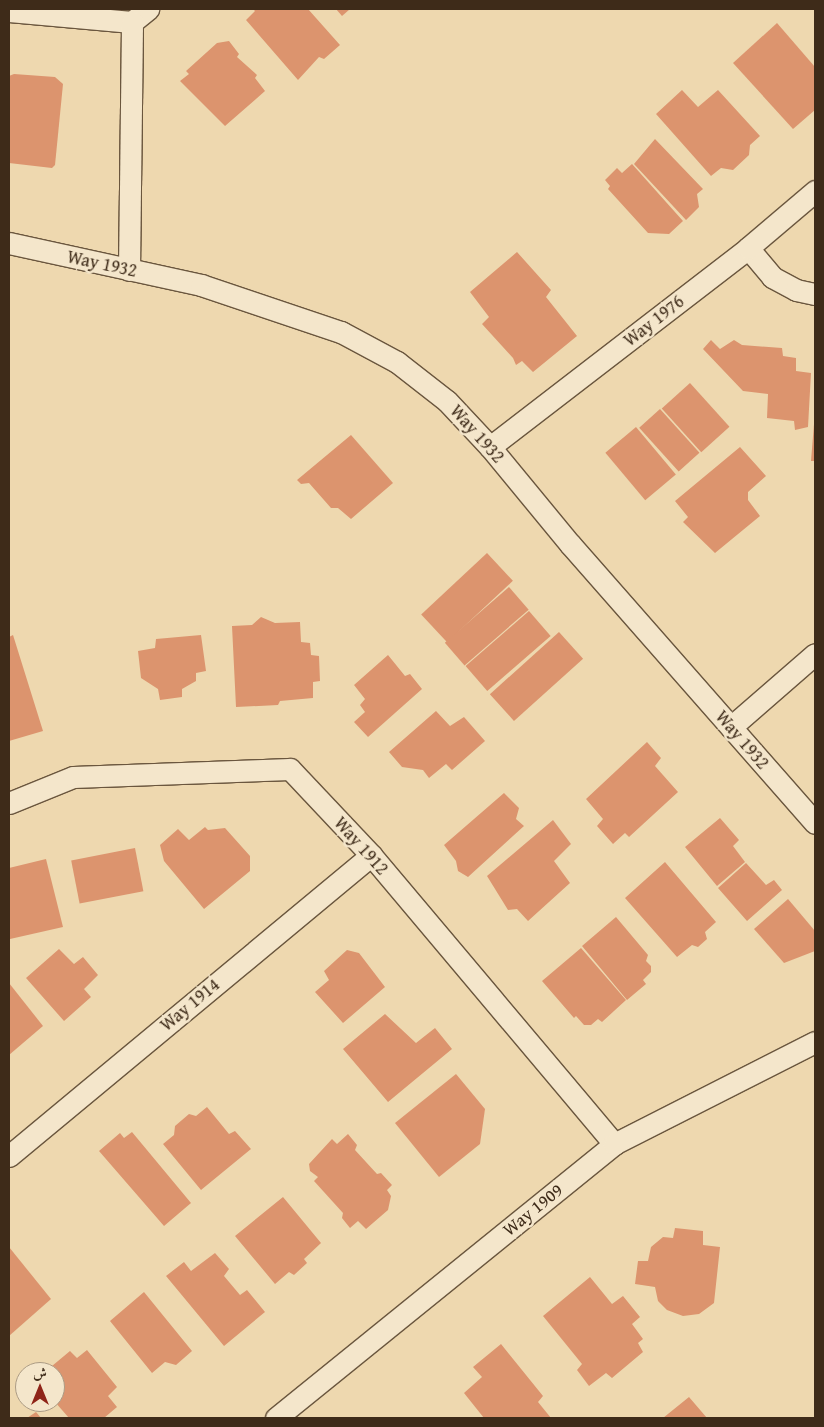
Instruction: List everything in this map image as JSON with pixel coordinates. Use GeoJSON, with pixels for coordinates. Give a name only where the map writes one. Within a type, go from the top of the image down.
{"type":"FeatureCollection","features":[{"type":"Feature","properties":{"kind":"street"},"geometry":{"type":"LineString","coordinates":[[9,11],[140,16],[129,270]]}},
{"type":"Feature","properties":{"kind":"street","name":"Way 1976"},"geometry":{"type":"LineString","coordinates":[[490,447],[748,248],[815,191]]}},
{"type":"Feature","properties":{"kind":"street","name":"Way 1932"},"geometry":{"type":"LineString","coordinates":[[9,243],[201,285],[341,332],[397,362],[447,401],[490,447],[815,823]]}},
{"type":"Feature","properties":{"kind":"street"},"geometry":{"type":"LineString","coordinates":[[748,248],[772,277],[796,290],[815,294]]}},
{"type":"Feature","properties":{"kind":"street"},"geometry":{"type":"LineString","coordinates":[[731,727],[815,654]]}},
{"type":"Feature","properties":{"kind":"street","name":"Way 1912"},"geometry":{"type":"LineString","coordinates":[[9,803],[74,777],[290,769],[371,855],[614,1144]]}},
{"type":"Feature","properties":{"kind":"street","name":"Way 1914"},"geometry":{"type":"LineString","coordinates":[[9,1156],[371,855]]}},
{"type":"Feature","properties":{"kind":"street","name":"Way 1909"},"geometry":{"type":"LineString","coordinates":[[276,1418],[614,1144],[815,1042]]}},
{"type":"Feature","properties":{"kind":"building"},"geometry":{"type":"Polygon","coordinates":[[[253,9],[308,9],[340,45],[324,59],[319,57],[298,80],[246,20],[255,11],[253,9]]]}},
{"type":"Feature","properties":{"kind":"building"},"geometry":{"type":"Polygon","coordinates":[[[336,9],[350,9],[342,16],[336,9]]]}},
{"type":"Feature","properties":{"kind":"building"},"geometry":{"type":"Polygon","coordinates":[[[777,23],[815,67],[815,110],[793,129],[733,63],[777,23]]]}},
{"type":"Feature","properties":{"kind":"building"},"geometry":{"type":"Polygon","coordinates":[[[229,41],[239,54],[237,57],[257,75],[255,78],[265,91],[225,126],[180,81],[189,74],[186,71],[217,43],[229,41]]]}},
{"type":"Feature","properties":{"kind":"building"},"geometry":{"type":"Polygon","coordinates":[[[14,74],[55,77],[63,84],[55,165],[52,168],[9,163],[9,76],[14,74]]]}},
{"type":"Feature","properties":{"kind":"building"},"geometry":{"type":"Polygon","coordinates":[[[682,90],[698,107],[718,90],[760,136],[750,145],[749,155],[733,170],[721,168],[711,176],[656,114],[682,90]]]}},
{"type":"Feature","properties":{"kind":"building"},"geometry":{"type":"Polygon","coordinates":[[[655,139],[703,189],[697,194],[699,207],[686,220],[634,164],[655,139]]]}},
{"type":"Feature","properties":{"kind":"building"},"geometry":{"type":"Polygon","coordinates":[[[632,164],[683,221],[669,234],[648,233],[608,189],[610,186],[605,180],[617,168],[622,173],[632,164]]]}},
{"type":"Feature","properties":{"kind":"building"},"geometry":{"type":"Polygon","coordinates":[[[517,252],[551,290],[546,297],[577,336],[533,372],[522,361],[516,365],[513,358],[482,324],[489,317],[470,292],[517,252]]]}},
{"type":"Feature","properties":{"kind":"building"},"geometry":{"type":"Polygon","coordinates":[[[711,340],[720,349],[734,340],[742,345],[782,348],[783,356],[796,358],[796,371],[811,373],[808,427],[795,430],[794,421],[767,418],[768,394],[743,391],[703,349],[711,340]]]}},
{"type":"Feature","properties":{"kind":"building"},"geometry":{"type":"Polygon","coordinates":[[[690,383],[729,427],[701,452],[662,408],[690,383]]]}},
{"type":"Feature","properties":{"kind":"building"},"geometry":{"type":"Polygon","coordinates":[[[660,409],[699,453],[679,472],[639,428],[660,409]]]}},
{"type":"Feature","properties":{"kind":"building"},"geometry":{"type":"Polygon","coordinates":[[[814,424],[815,461],[811,461],[814,424]]]}},
{"type":"Feature","properties":{"kind":"building"},"geometry":{"type":"Polygon","coordinates":[[[636,427],[676,474],[645,500],[605,453],[636,427]]]}},
{"type":"Feature","properties":{"kind":"building"},"geometry":{"type":"Polygon","coordinates":[[[351,435],[393,483],[351,519],[338,508],[331,508],[309,483],[301,484],[297,480],[351,435]]]}},
{"type":"Feature","properties":{"kind":"building"},"geometry":{"type":"Polygon","coordinates":[[[740,447],[766,476],[748,492],[748,500],[760,516],[715,553],[683,522],[688,517],[675,501],[740,447]]]}},
{"type":"Feature","properties":{"kind":"building"},"geometry":{"type":"Polygon","coordinates":[[[487,553],[513,581],[447,642],[421,614],[487,553]]]}},
{"type":"Feature","properties":{"kind":"building"},"geometry":{"type":"Polygon","coordinates":[[[509,587],[529,610],[465,665],[445,643],[509,587]]]}},
{"type":"Feature","properties":{"kind":"building"},"geometry":{"type":"Polygon","coordinates":[[[529,611],[551,636],[487,691],[466,666],[529,611]]]}},
{"type":"Feature","properties":{"kind":"building"},"geometry":{"type":"Polygon","coordinates":[[[261,617],[275,623],[300,622],[301,642],[310,643],[311,655],[319,656],[320,681],[313,682],[313,698],[280,701],[278,705],[236,707],[232,626],[252,625],[261,617]]]}},
{"type":"Feature","properties":{"kind":"building"},"geometry":{"type":"Polygon","coordinates":[[[559,632],[583,659],[514,721],[490,694],[559,632]]]}},
{"type":"Feature","properties":{"kind":"building"},"geometry":{"type":"Polygon","coordinates":[[[13,635],[43,731],[9,741],[9,637],[13,635]]]}},
{"type":"Feature","properties":{"kind":"building"},"geometry":{"type":"Polygon","coordinates":[[[201,635],[206,671],[196,673],[196,681],[182,689],[182,697],[160,700],[158,689],[141,678],[138,651],[155,648],[156,639],[201,635]]]}},
{"type":"Feature","properties":{"kind":"building"},"geometry":{"type":"Polygon","coordinates":[[[388,655],[405,676],[410,674],[422,689],[368,737],[354,722],[365,712],[360,705],[365,699],[354,685],[388,655]]]}},
{"type":"Feature","properties":{"kind":"building"},"geometry":{"type":"Polygon","coordinates":[[[436,711],[450,726],[464,717],[485,741],[452,770],[446,764],[429,778],[423,770],[402,767],[389,752],[436,711]]]}},
{"type":"Feature","properties":{"kind":"building"},"geometry":{"type":"Polygon","coordinates":[[[647,742],[661,758],[655,766],[678,792],[629,837],[625,833],[613,844],[597,826],[603,819],[586,799],[647,742]]]}},
{"type":"Feature","properties":{"kind":"building"},"geometry":{"type":"Polygon","coordinates":[[[504,793],[519,808],[516,819],[524,826],[468,877],[458,871],[456,861],[444,845],[504,793]]]}},
{"type":"Feature","properties":{"kind":"building"},"geometry":{"type":"Polygon","coordinates":[[[720,818],[739,840],[733,846],[745,862],[717,886],[685,847],[720,818]]]}},
{"type":"Feature","properties":{"kind":"building"},"geometry":{"type":"Polygon","coordinates":[[[553,820],[571,844],[554,861],[570,883],[528,921],[517,909],[508,910],[487,876],[553,820]]]}},
{"type":"Feature","properties":{"kind":"building"},"geometry":{"type":"Polygon","coordinates":[[[205,827],[208,830],[225,828],[250,856],[250,871],[204,909],[164,861],[160,845],[178,829],[189,840],[205,827]]]}},
{"type":"Feature","properties":{"kind":"building"},"geometry":{"type":"Polygon","coordinates":[[[135,848],[143,891],[80,904],[71,860],[135,848]]]}},
{"type":"Feature","properties":{"kind":"building"},"geometry":{"type":"Polygon","coordinates":[[[46,859],[63,927],[10,939],[9,868],[46,859]]]}},
{"type":"Feature","properties":{"kind":"building"},"geometry":{"type":"Polygon","coordinates":[[[665,862],[716,922],[705,932],[707,939],[698,947],[692,945],[677,957],[625,898],[665,862]]]}},
{"type":"Feature","properties":{"kind":"building"},"geometry":{"type":"Polygon","coordinates":[[[746,863],[766,885],[774,880],[782,890],[747,921],[718,888],[746,863]]]}},
{"type":"Feature","properties":{"kind":"building"},"geometry":{"type":"Polygon","coordinates":[[[788,899],[815,931],[815,951],[784,963],[754,929],[788,899]]]}},
{"type":"Feature","properties":{"kind":"building"},"geometry":{"type":"Polygon","coordinates":[[[616,917],[648,955],[646,961],[651,966],[651,972],[643,980],[646,984],[627,1000],[582,946],[616,917]]]}},
{"type":"Feature","properties":{"kind":"building"},"geometry":{"type":"Polygon","coordinates":[[[581,948],[626,1000],[602,1022],[598,1019],[591,1025],[584,1025],[576,1016],[574,1018],[542,981],[581,948]]]}},
{"type":"Feature","properties":{"kind":"building"},"geometry":{"type":"Polygon","coordinates":[[[59,949],[74,964],[83,957],[98,975],[84,989],[91,997],[64,1021],[26,978],[59,949]]]}},
{"type":"Feature","properties":{"kind":"building"},"geometry":{"type":"Polygon","coordinates":[[[347,950],[359,953],[385,987],[343,1023],[315,992],[329,980],[324,971],[347,950]]]}},
{"type":"Feature","properties":{"kind":"building"},"geometry":{"type":"Polygon","coordinates":[[[9,983],[43,1026],[9,1055],[9,983]]]}},
{"type":"Feature","properties":{"kind":"building"},"geometry":{"type":"Polygon","coordinates":[[[385,1014],[416,1043],[435,1028],[452,1049],[388,1102],[343,1049],[385,1014]]]}},
{"type":"Feature","properties":{"kind":"building"},"geometry":{"type":"Polygon","coordinates":[[[456,1074],[485,1109],[480,1144],[439,1177],[395,1123],[456,1074]]]}},
{"type":"Feature","properties":{"kind":"building"},"geometry":{"type":"Polygon","coordinates":[[[207,1107],[229,1134],[235,1131],[251,1149],[201,1190],[163,1144],[174,1135],[175,1126],[189,1114],[196,1116],[207,1107]]]}},
{"type":"Feature","properties":{"kind":"building"},"geometry":{"type":"Polygon","coordinates":[[[132,1132],[191,1203],[164,1226],[99,1151],[120,1133],[124,1138],[132,1132]]]}},
{"type":"Feature","properties":{"kind":"building"},"geometry":{"type":"Polygon","coordinates":[[[348,1134],[357,1145],[355,1150],[377,1174],[381,1173],[392,1185],[387,1190],[391,1196],[388,1210],[366,1229],[358,1221],[350,1228],[342,1218],[343,1213],[314,1181],[318,1177],[310,1171],[309,1164],[332,1139],[337,1144],[348,1134]]]}},
{"type":"Feature","properties":{"kind":"building"},"geometry":{"type":"Polygon","coordinates":[[[283,1197],[321,1243],[304,1259],[307,1263],[294,1275],[289,1272],[275,1284],[235,1236],[283,1197]]]}},
{"type":"Feature","properties":{"kind":"building"},"geometry":{"type":"Polygon","coordinates":[[[675,1228],[703,1231],[703,1245],[720,1247],[714,1303],[699,1314],[683,1316],[667,1310],[658,1301],[655,1287],[635,1284],[638,1261],[648,1261],[651,1247],[663,1237],[673,1238],[675,1228]]]}},
{"type":"Feature","properties":{"kind":"building"},"geometry":{"type":"Polygon","coordinates":[[[9,1247],[51,1299],[9,1336],[9,1247]]]}},
{"type":"Feature","properties":{"kind":"building"},"geometry":{"type":"Polygon","coordinates":[[[215,1253],[229,1269],[224,1276],[240,1295],[247,1290],[265,1312],[224,1346],[166,1276],[184,1262],[191,1271],[215,1253]]]}},
{"type":"Feature","properties":{"kind":"building"},"geometry":{"type":"Polygon","coordinates":[[[590,1277],[612,1304],[623,1296],[640,1317],[632,1324],[643,1339],[638,1343],[643,1352],[612,1378],[606,1373],[589,1386],[577,1370],[582,1364],[543,1316],[590,1277]]]}},
{"type":"Feature","properties":{"kind":"building"},"geometry":{"type":"Polygon","coordinates":[[[144,1292],[192,1351],[176,1365],[165,1362],[152,1373],[110,1321],[144,1292]]]}},
{"type":"Feature","properties":{"kind":"building"},"geometry":{"type":"Polygon","coordinates":[[[501,1344],[543,1396],[538,1402],[551,1418],[484,1418],[464,1393],[482,1377],[473,1367],[501,1344]]]}},
{"type":"Feature","properties":{"kind":"building"},"geometry":{"type":"Polygon","coordinates":[[[87,1350],[117,1387],[108,1396],[117,1407],[104,1418],[69,1418],[64,1412],[65,1362],[57,1362],[70,1351],[77,1358],[87,1350]]]}},
{"type":"Feature","properties":{"kind":"building"},"geometry":{"type":"Polygon","coordinates":[[[689,1397],[707,1418],[663,1418],[689,1397]]]}},
{"type":"Feature","properties":{"kind":"building"},"geometry":{"type":"Polygon","coordinates":[[[36,1412],[41,1418],[27,1418],[36,1412]]]}}]}
